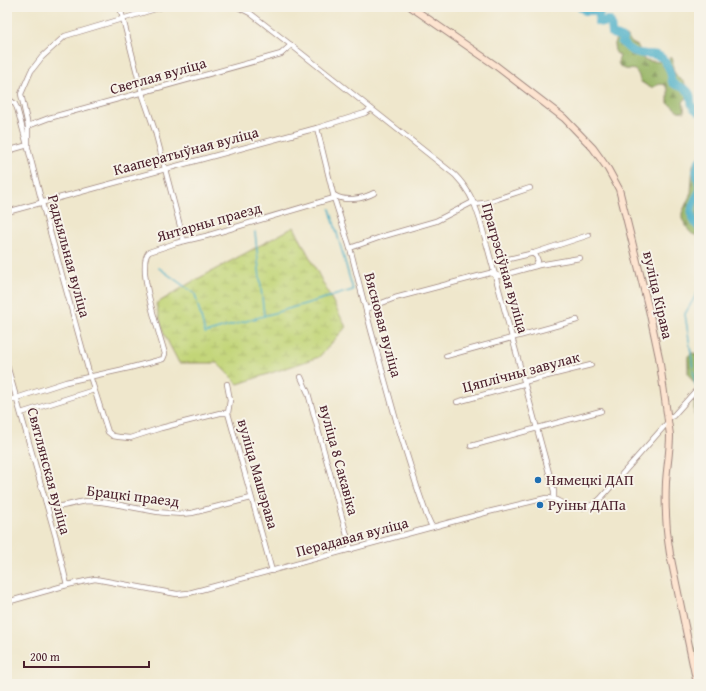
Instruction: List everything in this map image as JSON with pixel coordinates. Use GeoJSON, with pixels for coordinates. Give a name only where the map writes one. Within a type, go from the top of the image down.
{"type":"FeatureCollection","features":[{"type":"Feature","properties":{"kind":"street"},"geometry":{"type":"LineString","coordinates":[[120,7],[142,93],[166,168],[184,241]]}},
{"type":"Feature","properties":{"kind":"street"},"geometry":{"type":"LineString","coordinates":[[15,104],[31,71],[42,57],[60,40],[72,33],[162,7]]}},
{"type":"Feature","properties":{"kind":"street","name":"Прагрэсіўная вуліца"},"geometry":{"type":"LineString","coordinates":[[238,7],[250,14],[291,45],[455,175],[462,183],[474,203],[492,263],[554,491],[554,498]]}},
{"type":"Feature","properties":{"kind":"street","name":"вуліца Кірава"},"geometry":{"type":"LineString","coordinates":[[411,7],[495,65],[564,118],[593,148],[608,169],[619,189],[659,356],[670,442],[666,481],[667,537],[697,684]]}},
{"type":"Feature","properties":{"kind":"street","name":"Светлая вуліца"},"geometry":{"type":"LineString","coordinates":[[28,125],[281,54],[291,45]]}},
{"type":"Feature","properties":{"kind":"street","name":"Радыяльная вуліца"},"geometry":{"type":"LineString","coordinates":[[22,91],[21,96],[28,125],[28,146],[42,203],[106,430],[110,434],[119,438],[130,438],[176,424],[220,413],[228,413]]}},
{"type":"Feature","properties":{"kind":"street"},"geometry":{"type":"LineString","coordinates":[[7,98],[15,104],[28,146],[7,152]]}},
{"type":"Feature","properties":{"kind":"street","name":"Кааператыўная вуліца"},"geometry":{"type":"LineString","coordinates":[[7,212],[317,128],[365,113],[371,109]]}},
{"type":"Feature","properties":{"kind":"street"},"geometry":{"type":"LineString","coordinates":[[20,120],[28,125]]}},
{"type":"Feature","properties":{"kind":"street","name":"Вясновая вуліца"},"geometry":{"type":"LineString","coordinates":[[317,128],[334,197],[350,248],[396,420],[417,487],[432,527]]}},
{"type":"Feature","properties":{"kind":"street"},"geometry":{"type":"LineString","coordinates":[[350,248],[384,236],[436,221],[474,203],[485,203],[530,188]]}},
{"type":"Feature","properties":{"kind":"street"},"geometry":{"type":"LineString","coordinates":[[334,197],[344,199],[368,196],[374,193]]}},
{"type":"Feature","properties":{"kind":"street","name":"Янтарны праезд"},"geometry":{"type":"LineString","coordinates":[[90,376],[97,376],[158,361],[164,357],[147,288],[144,267],[145,257],[149,252],[248,224],[334,197]]}},
{"type":"Feature","properties":{"kind":"street"},"geometry":{"type":"LineString","coordinates":[[492,263],[532,253],[589,235]]}},
{"type":"Feature","properties":{"kind":"street"},"geometry":{"type":"LineString","coordinates":[[532,253],[536,256],[538,261],[535,266]]}},
{"type":"Feature","properties":{"kind":"street"},"geometry":{"type":"LineString","coordinates":[[366,309],[395,298],[490,273],[500,276],[535,266],[580,258]]}},
{"type":"Feature","properties":{"kind":"street"},"geometry":{"type":"LineString","coordinates":[[446,356],[578,320]]}},
{"type":"Feature","properties":{"kind":"street","name":"Святлянская вуліца"},"geometry":{"type":"LineString","coordinates":[[7,364],[46,502],[67,585]]}},
{"type":"Feature","properties":{"kind":"street","name":"Цяплічны завулак"},"geometry":{"type":"LineString","coordinates":[[458,402],[525,382],[591,365]]}},
{"type":"Feature","properties":{"kind":"street"},"geometry":{"type":"LineString","coordinates":[[7,401],[90,376]]}},
{"type":"Feature","properties":{"kind":"street","name":"вуліца 8 Сакавіка"},"geometry":{"type":"LineString","coordinates":[[301,377],[308,393],[351,550]]}},
{"type":"Feature","properties":{"kind":"street","name":"вуліца Машэрава"},"geometry":{"type":"LineString","coordinates":[[227,384],[230,400],[228,413],[272,571]]}},
{"type":"Feature","properties":{"kind":"street"},"geometry":{"type":"LineString","coordinates":[[554,498],[570,506],[584,507],[595,504],[668,420],[699,388]]}},
{"type":"Feature","properties":{"kind":"street"},"geometry":{"type":"LineString","coordinates":[[21,413],[94,390]]}},
{"type":"Feature","properties":{"kind":"street"},"geometry":{"type":"LineString","coordinates":[[471,446],[601,411]]}},
{"type":"Feature","properties":{"kind":"street","name":"Брацкі праезд"},"geometry":{"type":"LineString","coordinates":[[58,507],[87,501],[127,506],[157,512],[184,514],[251,498]]}},
{"type":"Feature","properties":{"kind":"street","name":"Перадавая вуліца"},"geometry":{"type":"LineString","coordinates":[[7,602],[90,580],[100,580],[183,594],[432,527],[546,498],[554,498]]}},
{"type":"Feature","properties":{"kind":"street"},"geometry":{"type":"LineString","coordinates":[[46,502],[52,506],[58,507]]}},
{"type":"Feature","properties":{"kind":"street"},"geometry":{"type":"LineString","coordinates":[[50,519],[58,507]]}},
{"type":"Feature","properties":{"kind":"green space"},"geometry":{"type":"Polygon","coordinates":[[[622,35],[626,36],[632,43],[638,46],[643,59],[662,62],[666,69],[668,68],[670,57],[672,58],[673,70],[685,83],[689,95],[683,102],[685,112],[678,111],[668,103],[668,90],[665,85],[660,84],[649,87],[641,82],[635,70],[625,69],[619,65],[618,62],[620,56],[615,52],[614,44],[616,38],[622,35]]]}},
{"type":"Feature","properties":{"kind":"green space"},"geometry":{"type":"Polygon","coordinates":[[[699,156],[698,236],[689,231],[682,219],[682,213],[691,193],[693,165],[699,156]]]}},
{"type":"Feature","properties":{"kind":"green space"},"geometry":{"type":"Polygon","coordinates":[[[294,227],[346,327],[319,357],[238,384],[217,363],[179,363],[164,334],[156,304],[190,283],[294,227]]]}},
{"type":"Feature","properties":{"kind":"green space"},"geometry":{"type":"Polygon","coordinates":[[[692,353],[699,354],[699,390],[688,374],[688,356],[692,353]]]}},
{"type":"Feature","properties":{"kind":"green space"},"geometry":{"type":"Polygon","coordinates":[[[699,390],[699,417],[694,415],[694,401],[699,390]]]}},
{"type":"Feature","properties":{"kind":"green space"},"geometry":{"type":"Polygon","coordinates":[[[693,648],[699,649],[699,679],[693,648]]]}},
{"type":"Feature","properties":{"kind":"waterway"},"geometry":{"type":"LineString","coordinates":[[580,7],[585,11],[600,12],[598,22],[604,23],[609,20],[611,23],[612,34],[621,37],[623,39],[621,41],[622,43],[632,51],[657,55],[663,59],[669,69],[673,84],[688,91],[693,108],[699,112]]}},
{"type":"Feature","properties":{"kind":"waterway"},"geometry":{"type":"LineString","coordinates":[[699,161],[696,171],[699,185]]}},
{"type":"Feature","properties":{"kind":"waterway"},"geometry":{"type":"LineString","coordinates":[[699,192],[692,206],[693,219],[699,228]]}},
{"type":"Feature","properties":{"kind":"waterway"},"geometry":{"type":"LineString","coordinates":[[159,268],[195,294],[205,333],[353,290],[330,209]]}},
{"type":"Feature","properties":{"kind":"waterway"},"geometry":{"type":"LineString","coordinates":[[255,232],[264,316]]}},
{"type":"Feature","properties":{"kind":"waterway"},"geometry":{"type":"LineString","coordinates":[[695,385],[685,314],[699,290]]}},
{"type":"Feature","properties":{"kind":"place","name":"Нямецкі ДАП"},"geometry":{"type":"Point","coordinates":[538,480]}},
{"type":"Feature","properties":{"kind":"place","name":"Руіны ДАПа"},"geometry":{"type":"Point","coordinates":[540,505]}}]}
